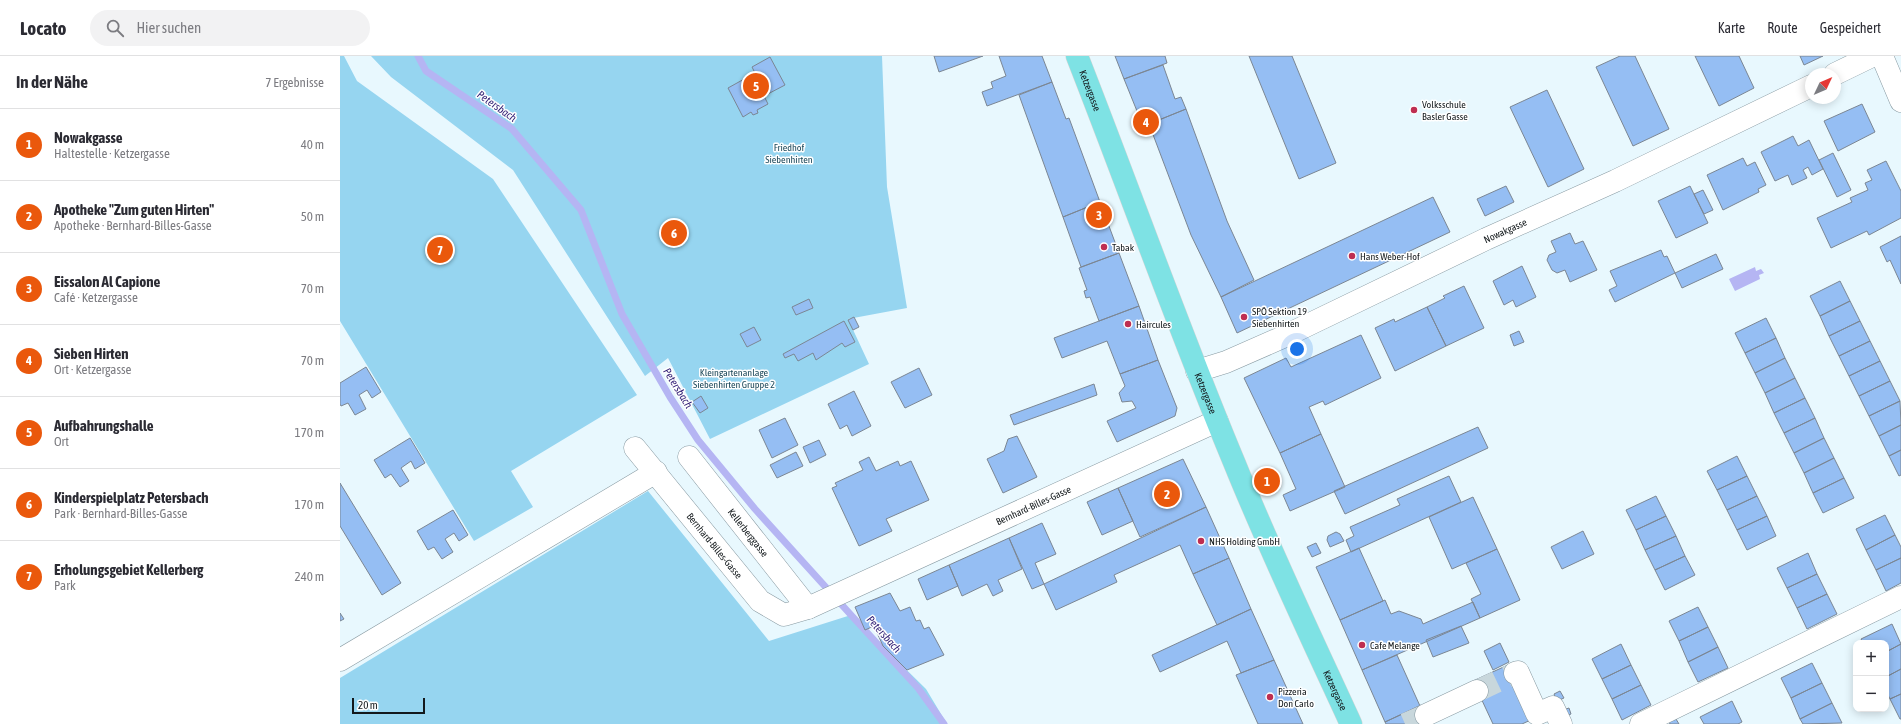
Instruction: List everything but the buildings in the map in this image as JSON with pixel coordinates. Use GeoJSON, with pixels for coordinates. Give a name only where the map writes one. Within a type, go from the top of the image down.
{"type":"FeatureCollection","features":[{"type":"Feature","properties":{"kind":"main road","name":"Ketzergasse"},"geometry":{"type":"LineString","coordinates":[[1077,56],[1217,421],[1275,558],[1351,724]]}},
{"type":"Feature","properties":{"kind":"street"},"geometry":{"type":"LineString","coordinates":[[1841,71],[1872,56]]}},
{"type":"Feature","properties":{"kind":"street"},"geometry":{"type":"LineString","coordinates":[[1882,56],[1901,101]]}},
{"type":"Feature","properties":{"kind":"street","name":"Nowakgasse"},"geometry":{"type":"LineString","coordinates":[[1197,371],[1226,362],[1283,337],[1486,239],[1615,181],[1805,89]]}},
{"type":"Feature","properties":{"kind":"street","name":"Bernhard-Billes-Gasse"},"geometry":{"type":"LineString","coordinates":[[635,448],[760,601],[784,615],[808,608],[1217,421]]}},
{"type":"Feature","properties":{"kind":"street","name":"Kellerberggasse"},"geometry":{"type":"LineString","coordinates":[[689,457],[808,608]]}},
{"type":"Feature","properties":{"kind":"street"},"geometry":{"type":"LineString","coordinates":[[340,660],[656,472]]}},
{"type":"Feature","properties":{"kind":"street"},"geometry":{"type":"LineString","coordinates":[[1641,724],[1901,597]]}},
{"type":"Feature","properties":{"kind":"street"},"geometry":{"type":"LineString","coordinates":[[1515,673],[1518,672],[1537,714],[1553,707],[1561,724]]}},
{"type":"Feature","properties":{"kind":"street"},"geometry":{"type":"LineString","coordinates":[[1426,715],[1477,691]]}},
{"type":"Feature","properties":{"kind":"green space"},"geometry":{"type":"Polygon","coordinates":[[[340,56],[344,56],[357,81],[493,179],[637,395],[511,471],[533,507],[474,541],[340,321],[340,56]]]}},
{"type":"Feature","properties":{"kind":"green space"},"geometry":{"type":"Polygon","coordinates":[[[371,56],[882,56],[887,187],[907,308],[848,319],[869,364],[710,439],[668,358],[645,376],[513,170],[391,77],[371,56]]]}},
{"type":"Feature","properties":{"kind":"green space"},"geometry":{"type":"Polygon","coordinates":[[[648,491],[769,641],[851,615],[926,689],[947,724],[340,724],[340,678],[648,491]]]}},
{"type":"Feature","properties":{"kind":"shaded area"},"geometry":{"type":"Polygon","coordinates":[[[1755,267],[1756,271],[1761,269],[1764,273],[1759,275],[1760,279],[1735,291],[1729,279],[1755,267]]]}},
{"type":"Feature","properties":{"kind":"waterway","name":"Petersbach"},"geometry":{"type":"LineString","coordinates":[[418,56],[426,71],[512,129],[581,210],[622,314],[670,397],[698,440],[755,509],[918,688],[944,724]]}},
{"type":"Feature","properties":{"kind":"tunnel"},"geometry":{"type":"LineString","coordinates":[[1477,691],[1515,673]]}},
{"type":"Feature","properties":{"kind":"tunnel"},"geometry":{"type":"LineString","coordinates":[[1405,724],[1426,715]]}},
{"type":"Feature","properties":{"kind":"place","name":"Aufbahrungshalle"},"geometry":{"type":"Point","coordinates":[756,86]}},
{"type":"Feature","properties":{"kind":"place","name":"Volksschule Basler Gasse"},"geometry":{"type":"Point","coordinates":[1414,110]}},
{"type":"Feature","properties":{"kind":"place","name":"Sieben Hirten"},"geometry":{"type":"Point","coordinates":[1146,122]}},
{"type":"Feature","properties":{"kind":"place","name":"Eissalon Al Capione"},"geometry":{"type":"Point","coordinates":[1099,215]}},
{"type":"Feature","properties":{"kind":"place","name":"Kinderspielplatz Petersbach"},"geometry":{"type":"Point","coordinates":[674,233]}},
{"type":"Feature","properties":{"kind":"place","name":"Tabak"},"geometry":{"type":"Point","coordinates":[1104,247]}},
{"type":"Feature","properties":{"kind":"place","name":"Erholungsgebiet Kellerberg"},"geometry":{"type":"Point","coordinates":[440,250]}},
{"type":"Feature","properties":{"kind":"place","name":"Hans Weber-Hof"},"geometry":{"type":"Point","coordinates":[1352,256]}},
{"type":"Feature","properties":{"kind":"place","name":"SPÖ Sektion 19 Siebenhirten"},"geometry":{"type":"Point","coordinates":[1244,317]}},
{"type":"Feature","properties":{"kind":"place","name":"Haircules"},"geometry":{"type":"Point","coordinates":[1128,324]}},
{"type":"Feature","properties":{"kind":"place","name":"Nowakgasse"},"geometry":{"type":"Point","coordinates":[1267,481]}},
{"type":"Feature","properties":{"kind":"place","name":"Apotheke \"Zum guten Hirten\""},"geometry":{"type":"Point","coordinates":[1167,494]}},
{"type":"Feature","properties":{"kind":"place","name":"NHS Holding GmbH"},"geometry":{"type":"Point","coordinates":[1201,541]}},
{"type":"Feature","properties":{"kind":"place","name":"Cafe Melange"},"geometry":{"type":"Point","coordinates":[1362,645]}},
{"type":"Feature","properties":{"kind":"place","name":"Pizzeria Don Carlo"},"geometry":{"type":"Point","coordinates":[1270,697]}},
{"type":"Feature","properties":{"kind":"park label","name":"Friedhof Siebenhirten"},"geometry":{"type":"Point","coordinates":[789,152]}},
{"type":"Feature","properties":{"kind":"park label","name":"Kleingartenanlage Siebenhirten Gruppe 2"},"geometry":{"type":"Point","coordinates":[734,378]}}]}
